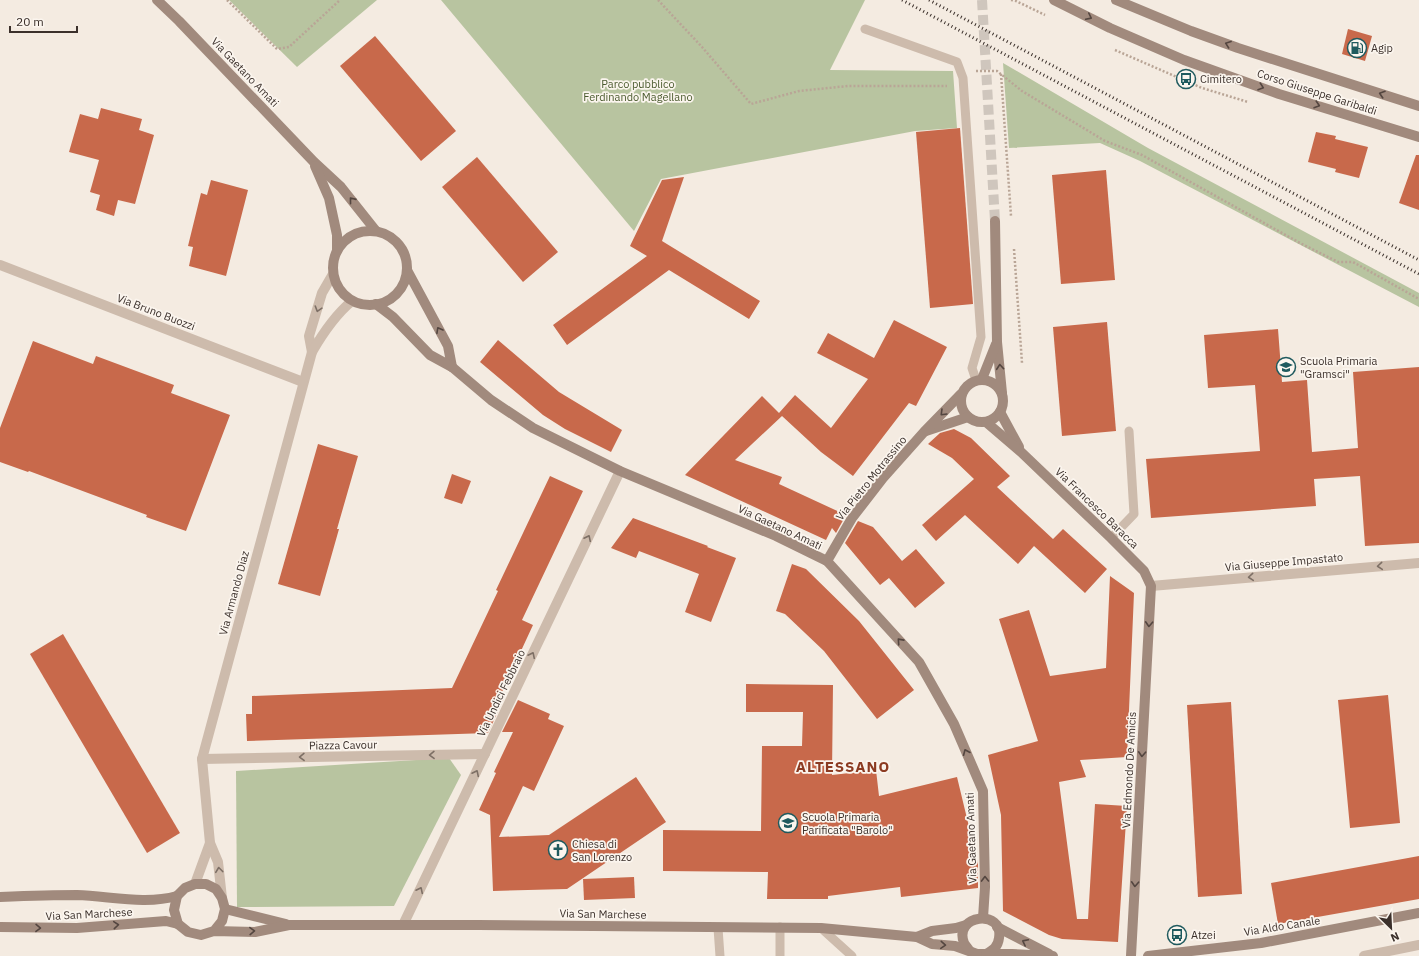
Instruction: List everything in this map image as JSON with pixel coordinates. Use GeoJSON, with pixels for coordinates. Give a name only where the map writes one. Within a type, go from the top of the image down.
{"type":"FeatureCollection","features":[{"type":"Feature","properties":{"kind":"street","name":"Via Gaetano Amati"},"geometry":{"type":"LineString","coordinates":[[158,0],[314,162],[342,187],[376,231]]}},
{"type":"Feature","properties":{"kind":"street","name":"Corso Giuseppe Garibaldi"},"geometry":{"type":"LineString","coordinates":[[1054,0],[1110,28],[1184,60],[1280,94],[1419,137]]}},
{"type":"Feature","properties":{"kind":"street","name":"Corso Giuseppe Garibaldi"},"geometry":{"type":"LineString","coordinates":[[1116,0],[1191,31],[1238,48],[1419,106]]}},
{"type":"Feature","properties":{"kind":"street","name":"Via Gaetano Amati"},"geometry":{"type":"LineString","coordinates":[[314,162],[329,198],[337,235],[337,250]]}},
{"type":"Feature","properties":{"kind":"street"},"geometry":{"type":"LineString","coordinates":[[995,221],[997,342],[1002,393],[1004,399],[1000,412],[997,416],[986,422],[974,421],[968,418],[961,407],[961,394],[969,383],[979,380],[994,383],[1002,393]]}},
{"type":"Feature","properties":{"kind":"street"},"geometry":{"type":"LineString","coordinates":[[365,231],[376,231],[387,234],[396,240],[403,249],[407,259],[408,270],[405,281],[400,290],[392,298],[383,303],[362,304],[352,301],[336,285],[333,274],[333,262],[337,250],[344,241],[354,234],[365,231]]}},
{"type":"Feature","properties":{"kind":"street","name":"Via Bruno Buozzi"},"geometry":{"type":"LineString","coordinates":[[0,265],[303,382]]}},
{"type":"Feature","properties":{"kind":"street"},"geometry":{"type":"LineString","coordinates":[[408,270],[448,346],[452,367]]}},
{"type":"Feature","properties":{"kind":"street","name":"Via Armando Diaz"},"geometry":{"type":"LineString","coordinates":[[312,352],[310,336],[322,293],[333,274]]}},
{"type":"Feature","properties":{"kind":"street","name":"Via Armando Diaz"},"geometry":{"type":"LineString","coordinates":[[222,898],[218,862],[210,843],[202,759],[312,352],[327,327],[342,309],[352,301]]}},
{"type":"Feature","properties":{"kind":"street","name":"Via Gaetano Amati"},"geometry":{"type":"LineString","coordinates":[[376,304],[393,317],[430,355],[452,367],[491,400],[533,428],[620,471],[776,536],[827,561],[919,662],[954,724],[983,792],[985,887],[983,918]]}},
{"type":"Feature","properties":{"kind":"street"},"geometry":{"type":"LineString","coordinates":[[979,380],[997,342]]}},
{"type":"Feature","properties":{"kind":"street","name":"Via Pietro Motrassino"},"geometry":{"type":"LineString","coordinates":[[827,561],[852,518],[884,478],[924,432],[961,394]]}},
{"type":"Feature","properties":{"kind":"street","name":"Via Francesco Baracca"},"geometry":{"type":"LineString","coordinates":[[1000,412],[1021,452]]}},
{"type":"Feature","properties":{"kind":"street"},"geometry":{"type":"LineString","coordinates":[[924,432],[968,418]]}},
{"type":"Feature","properties":{"kind":"street","name":"Via Francesco Baracca"},"geometry":{"type":"LineString","coordinates":[[986,422],[1021,452],[1111,538],[1144,571],[1151,586]]}},
{"type":"Feature","properties":{"kind":"street","name":"Via Undici Febbraio"},"geometry":{"type":"LineString","coordinates":[[403,925],[620,471]]}},
{"type":"Feature","properties":{"kind":"street","name":"Via Giuseppe Impastato"},"geometry":{"type":"LineString","coordinates":[[1151,586],[1419,563]]}},
{"type":"Feature","properties":{"kind":"street","name":"Via Edmondo De Amicis"},"geometry":{"type":"LineString","coordinates":[[1131,956],[1151,586]]}},
{"type":"Feature","properties":{"kind":"street","name":"Piazza Cavour"},"geometry":{"type":"LineString","coordinates":[[202,759],[485,754]]}},
{"type":"Feature","properties":{"kind":"street","name":"Via Armando Diaz"},"geometry":{"type":"LineString","coordinates":[[195,884],[210,843]]}},
{"type":"Feature","properties":{"kind":"street"},"geometry":{"type":"LineString","coordinates":[[214,930],[222,921],[225,909],[222,898],[216,889],[206,884],[195,884],[185,888],[177,896],[174,910],[178,924],[188,932],[201,935],[214,930],[255,932],[289,925]]}},
{"type":"Feature","properties":{"kind":"street","name":"Via San Marchese"},"geometry":{"type":"LineString","coordinates":[[0,897],[77,895],[117,899],[165,900],[177,896]]}},
{"type":"Feature","properties":{"kind":"street"},"geometry":{"type":"LineString","coordinates":[[225,909],[289,925]]}},
{"type":"Feature","properties":{"kind":"street","name":"Via Aldo Canale"},"geometry":{"type":"LineString","coordinates":[[1148,956],[1261,943],[1419,913]]}},
{"type":"Feature","properties":{"kind":"street"},"geometry":{"type":"LineString","coordinates":[[986,954],[993,950],[998,944],[1000,935],[997,927],[992,921],[983,918],[974,919],[966,925],[963,933],[964,943],[969,950],[977,954],[1053,956]]}},
{"type":"Feature","properties":{"kind":"street","name":"Via San Marchese"},"geometry":{"type":"LineString","coordinates":[[0,927],[77,928],[166,921],[178,924]]}},
{"type":"Feature","properties":{"kind":"street","name":"Via San Marchese"},"geometry":{"type":"LineString","coordinates":[[289,925],[820,928],[917,937],[932,944],[955,946],[969,950]]}},
{"type":"Feature","properties":{"kind":"street","name":"Via San Marchese"},"geometry":{"type":"LineString","coordinates":[[917,937],[932,931],[956,928],[966,925]]}},
{"type":"Feature","properties":{"kind":"street"},"geometry":{"type":"LineString","coordinates":[[997,927],[1053,956]]}},
{"type":"Feature","properties":{"kind":"street"},"geometry":{"type":"LineString","coordinates":[[1364,956],[1419,945]]}},
{"type":"Feature","properties":{"kind":"lane"},"geometry":{"type":"LineString","coordinates":[[865,29],[957,62],[963,78],[981,337],[972,368],[979,380]]}},
{"type":"Feature","properties":{"kind":"lane"},"geometry":{"type":"LineString","coordinates":[[1111,538],[1134,514],[1129,431]]}},
{"type":"Feature","properties":{"kind":"lane"},"geometry":{"type":"LineString","coordinates":[[780,927],[780,956]]}},
{"type":"Feature","properties":{"kind":"lane"},"geometry":{"type":"LineString","coordinates":[[718,928],[720,956]]}},
{"type":"Feature","properties":{"kind":"lane"},"geometry":{"type":"LineString","coordinates":[[820,928],[850,955]]}},
{"type":"Feature","properties":{"kind":"path"},"geometry":{"type":"LineString","coordinates":[[227,0],[277,49],[289,47],[340,0]]}},
{"type":"Feature","properties":{"kind":"path"},"geometry":{"type":"LineString","coordinates":[[658,0],[702,47],[751,104],[799,92],[848,86],[951,86],[975,71],[997,71],[1022,91],[1105,141],[1142,155],[1300,243],[1338,262],[1353,262],[1419,299]]}},
{"type":"Feature","properties":{"kind":"green space"},"geometry":{"type":"Polygon","coordinates":[[[229,0],[377,0],[297,67],[229,0]]]}},
{"type":"Feature","properties":{"kind":"green space","name":"Parco pubblico Ferdinando Magellano"},"geometry":{"type":"Polygon","coordinates":[[[441,0],[865,0],[830,70],[953,71],[957,128],[915,131],[661,179],[634,231],[441,0]]]}},
{"type":"Feature","properties":{"kind":"green space"},"geometry":{"type":"Polygon","coordinates":[[[1003,63],[1148,148],[1419,293],[1419,307],[1140,161],[1100,143],[1009,148],[1003,63]]]}},
{"type":"Feature","properties":{"kind":"green space"},"geometry":{"type":"Polygon","coordinates":[[[449,758],[461,775],[394,906],[237,907],[236,771],[449,758]]]}},
{"type":"Feature","properties":{"kind":"building"},"geometry":{"type":"Polygon","coordinates":[[[1348,29],[1372,36],[1365,61],[1342,54],[1348,29]]]}},
{"type":"Feature","properties":{"kind":"building"},"geometry":{"type":"Polygon","coordinates":[[[375,36],[456,131],[421,161],[340,66],[375,36]]]}},
{"type":"Feature","properties":{"kind":"building"},"geometry":{"type":"Polygon","coordinates":[[[101,108],[142,119],[139,130],[154,135],[135,204],[118,200],[114,216],[96,210],[100,195],[90,192],[99,160],[69,152],[80,114],[98,119],[101,108]]]}},
{"type":"Feature","properties":{"kind":"building"},"geometry":{"type":"Polygon","coordinates":[[[960,128],[973,304],[930,308],[916,132],[960,128]]]}},
{"type":"Feature","properties":{"kind":"building"},"geometry":{"type":"Polygon","coordinates":[[[1316,132],[1336,136],[1335,139],[1368,147],[1359,178],[1335,172],[1336,169],[1308,162],[1316,132]]]}},
{"type":"Feature","properties":{"kind":"building"},"geometry":{"type":"Polygon","coordinates":[[[1416,155],[1419,155],[1419,210],[1399,203],[1416,155]]]}},
{"type":"Feature","properties":{"kind":"building"},"geometry":{"type":"Polygon","coordinates":[[[477,157],[558,252],[523,282],[442,187],[477,157]]]}},
{"type":"Feature","properties":{"kind":"building"},"geometry":{"type":"Polygon","coordinates":[[[1106,170],[1115,280],[1061,284],[1052,175],[1106,170]]]}},
{"type":"Feature","properties":{"kind":"building"},"geometry":{"type":"Polygon","coordinates":[[[684,177],[662,241],[760,301],[749,319],[669,270],[567,345],[553,325],[647,256],[630,246],[662,180],[684,177]]]}},
{"type":"Feature","properties":{"kind":"building"},"geometry":{"type":"Polygon","coordinates":[[[211,180],[248,190],[226,276],[189,266],[193,247],[188,246],[201,193],[207,195],[211,180]]]}},
{"type":"Feature","properties":{"kind":"building"},"geometry":{"type":"Polygon","coordinates":[[[894,320],[947,347],[916,406],[909,403],[853,476],[821,452],[782,416],[735,460],[782,477],[779,484],[846,515],[836,533],[832,528],[826,540],[685,475],[762,396],[779,413],[795,395],[831,428],[868,379],[817,353],[828,333],[874,358],[894,320]]]}},
{"type":"Feature","properties":{"kind":"building"},"geometry":{"type":"Polygon","coordinates":[[[1107,322],[1116,431],[1062,436],[1053,327],[1107,322]]]}},
{"type":"Feature","properties":{"kind":"building"},"geometry":{"type":"Polygon","coordinates":[[[1278,329],[1282,382],[1307,380],[1312,452],[1358,448],[1353,372],[1419,367],[1419,543],[1365,546],[1360,476],[1314,479],[1316,506],[1151,518],[1146,459],[1260,451],[1255,385],[1208,388],[1204,335],[1278,329]]]}},
{"type":"Feature","properties":{"kind":"building"},"geometry":{"type":"Polygon","coordinates":[[[498,340],[559,392],[622,430],[611,452],[565,429],[543,415],[480,362],[498,340]]]}},
{"type":"Feature","properties":{"kind":"building"},"geometry":{"type":"Polygon","coordinates":[[[33,341],[93,364],[96,356],[174,385],[171,393],[230,415],[186,531],[146,517],[147,515],[29,471],[28,472],[0,462],[0,428],[33,341]]]}},
{"type":"Feature","properties":{"kind":"building"},"geometry":{"type":"Polygon","coordinates":[[[954,429],[971,438],[1010,476],[997,487],[1053,539],[1063,529],[1107,569],[1085,593],[1034,546],[1018,564],[965,515],[936,541],[922,525],[974,479],[952,458],[928,444],[940,433],[954,429]]]}},
{"type":"Feature","properties":{"kind":"building"},"geometry":{"type":"Polygon","coordinates":[[[318,444],[358,456],[320,596],[278,584],[318,444]]]}},
{"type":"Feature","properties":{"kind":"building"},"geometry":{"type":"Polygon","coordinates":[[[452,474],[471,481],[462,504],[444,498],[452,474]]]}},
{"type":"Feature","properties":{"kind":"building"},"geometry":{"type":"Polygon","coordinates":[[[550,476],[583,491],[522,620],[533,625],[502,692],[506,694],[488,733],[247,741],[246,714],[252,714],[252,696],[452,688],[550,476]]]}},
{"type":"Feature","properties":{"kind":"building"},"geometry":{"type":"Polygon","coordinates":[[[633,518],[736,558],[711,622],[685,612],[699,574],[639,551],[636,558],[611,548],[633,518]]]}},
{"type":"Feature","properties":{"kind":"building"},"geometry":{"type":"Polygon","coordinates":[[[858,521],[873,527],[902,561],[916,549],[945,583],[915,608],[889,578],[880,585],[845,543],[858,521]]]}},
{"type":"Feature","properties":{"kind":"building"},"geometry":{"type":"Polygon","coordinates":[[[792,564],[806,569],[859,621],[914,690],[877,719],[824,651],[785,614],[776,611],[792,564]]]}},
{"type":"Feature","properties":{"kind":"building"},"geometry":{"type":"Polygon","coordinates":[[[1110,576],[1134,593],[1127,757],[1080,760],[1086,777],[1059,782],[1077,919],[1088,919],[1095,804],[1127,806],[1118,942],[1062,939],[1049,935],[1003,911],[1001,815],[988,755],[1038,741],[999,619],[1029,610],[1050,676],[1106,668],[1110,576]]]}},
{"type":"Feature","properties":{"kind":"building"},"geometry":{"type":"Polygon","coordinates":[[[63,634],[180,833],[147,853],[30,654],[63,634]]]}},
{"type":"Feature","properties":{"kind":"building"},"geometry":{"type":"Polygon","coordinates":[[[746,684],[833,685],[832,775],[876,770],[879,796],[957,777],[978,864],[978,888],[901,897],[900,887],[828,896],[828,899],[767,899],[768,872],[663,871],[663,830],[761,831],[762,746],[802,746],[803,712],[746,712],[746,684]]]}},
{"type":"Feature","properties":{"kind":"building"},"geometry":{"type":"Polygon","coordinates":[[[1388,695],[1400,823],[1350,828],[1338,700],[1388,695]]]}},
{"type":"Feature","properties":{"kind":"building","name":"Chiesa di San Lorenzo"},"geometry":{"type":"Polygon","coordinates":[[[518,700],[550,714],[548,719],[564,726],[534,791],[523,786],[499,837],[549,835],[636,777],[666,822],[567,889],[493,891],[490,815],[479,810],[496,773],[494,772],[513,732],[502,732],[518,700]]]}},
{"type":"Feature","properties":{"kind":"building"},"geometry":{"type":"Polygon","coordinates":[[[1231,702],[1242,894],[1198,897],[1187,705],[1231,702]]]}},
{"type":"Feature","properties":{"kind":"building"},"geometry":{"type":"Polygon","coordinates":[[[1419,856],[1419,899],[1278,924],[1271,883],[1419,856]]]}},
{"type":"Feature","properties":{"kind":"building"},"geometry":{"type":"Polygon","coordinates":[[[634,877],[635,898],[584,900],[583,879],[634,877]]]}},
{"type":"Feature","properties":{"kind":"tunnel"},"geometry":{"type":"LineString","coordinates":[[982,0],[995,221]]}},
{"type":"Feature","properties":{"kind":"railway"},"geometry":{"type":"LineString","coordinates":[[902,0],[1419,274]]}},
{"type":"Feature","properties":{"kind":"railway"},"geometry":{"type":"LineString","coordinates":[[929,0],[1419,260]]}},
{"type":"Feature","properties":{"kind":"place","name":"Agip"},"geometry":{"type":"Point","coordinates":[1357,48]}},
{"type":"Feature","properties":{"kind":"place","name":"Cimitero"},"geometry":{"type":"Point","coordinates":[1186,79]}},
{"type":"Feature","properties":{"kind":"place","name":"Scuola Primaria \"Gramsci\""},"geometry":{"type":"Point","coordinates":[1286,367]}},
{"type":"Feature","properties":{"kind":"place","name":"Scuola Primaria Parificata \"Barolo\""},"geometry":{"type":"Point","coordinates":[788,823]}},
{"type":"Feature","properties":{"kind":"place","name":"Chiesa di San Lorenzo"},"geometry":{"type":"Point","coordinates":[558,850]}},
{"type":"Feature","properties":{"kind":"place","name":"Atzei"},"geometry":{"type":"Point","coordinates":[1177,935]}},
{"type":"Feature","properties":{"kind":"district","name":"ALTESSANO"},"geometry":{"type":"Point","coordinates":[843,767]}}]}
